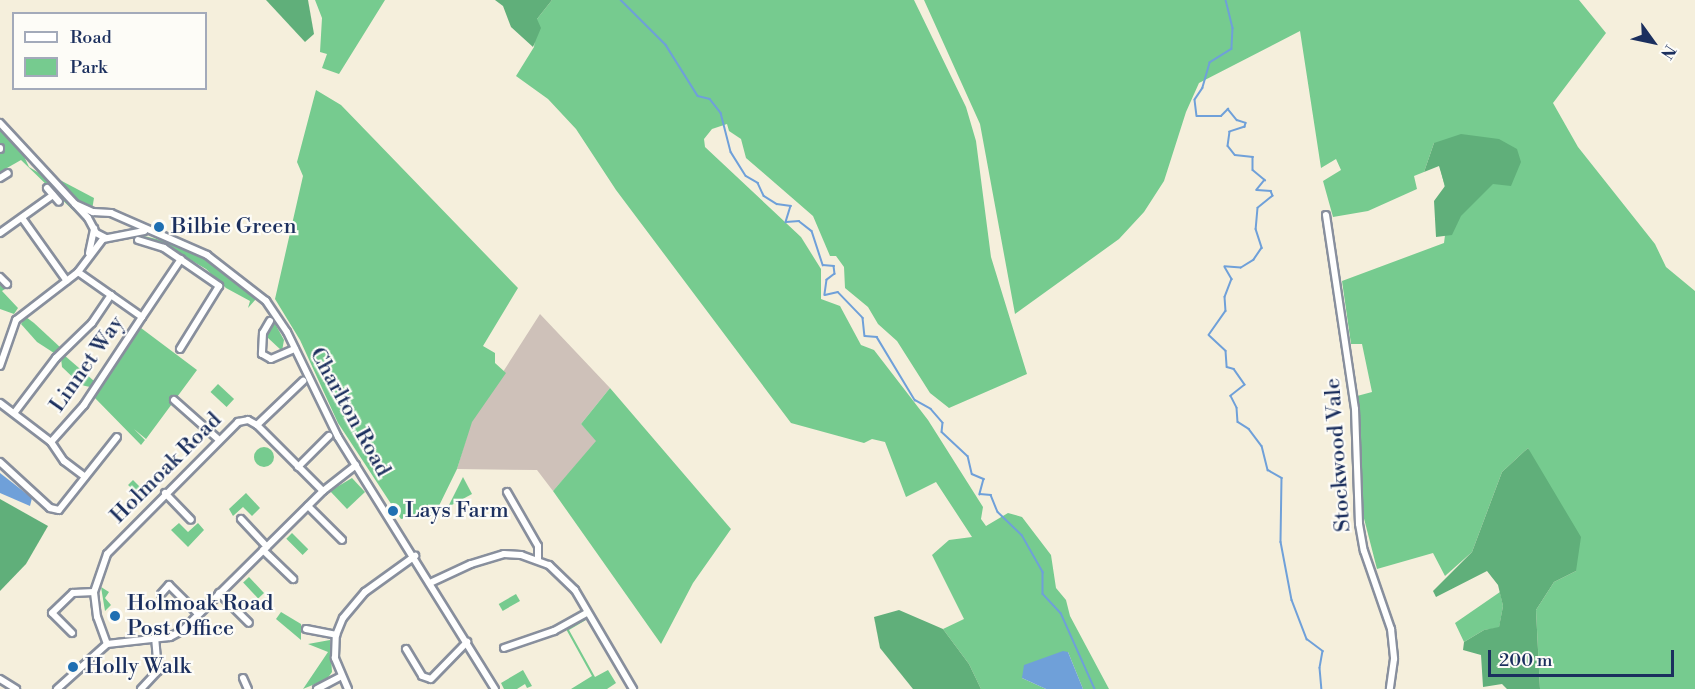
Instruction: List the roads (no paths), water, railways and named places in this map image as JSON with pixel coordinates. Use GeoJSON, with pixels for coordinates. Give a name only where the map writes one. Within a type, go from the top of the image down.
{"type":"FeatureCollection","features":[{"type":"Feature","properties":{"kind":"street","name":"Charlton Road"},"geometry":{"type":"LineString","coordinates":[[0,123],[75,204],[94,228],[111,236],[147,231]]}},
{"type":"Feature","properties":{"kind":"street"},"geometry":{"type":"LineString","coordinates":[[0,178],[8,173]]}},
{"type":"Feature","properties":{"kind":"street"},"geometry":{"type":"LineString","coordinates":[[47,188],[59,202]]}},
{"type":"Feature","properties":{"kind":"street"},"geometry":{"type":"LineString","coordinates":[[0,233],[53,195]]}},
{"type":"Feature","properties":{"kind":"street","name":"Charlton Road"},"geometry":{"type":"LineString","coordinates":[[75,204],[115,216],[207,255],[254,289],[277,315],[296,349],[327,416],[495,689]]}},
{"type":"Feature","properties":{"kind":"street"},"geometry":{"type":"LineString","coordinates":[[87,259],[95,218],[102,213]]}},
{"type":"Feature","properties":{"kind":"street","name":"Stockwood Vale"},"geometry":{"type":"LineString","coordinates":[[1326,215],[1355,410],[1359,524],[1364,551],[1386,609],[1392,639],[1394,669],[1390,689]]}},
{"type":"Feature","properties":{"kind":"street"},"geometry":{"type":"LineString","coordinates":[[0,366],[3,344],[16,320],[78,273],[87,259],[111,236],[119,223],[115,216]]}},
{"type":"Feature","properties":{"kind":"street"},"geometry":{"type":"LineString","coordinates":[[22,218],[67,281]]}},
{"type":"Feature","properties":{"kind":"street"},"geometry":{"type":"LineString","coordinates":[[138,240],[164,248],[217,283],[219,290],[180,349]]}},
{"type":"Feature","properties":{"kind":"street"},"geometry":{"type":"LineString","coordinates":[[142,317],[181,260]]}},
{"type":"Feature","properties":{"kind":"street","name":"Linnet Way"},"geometry":{"type":"LineString","coordinates":[[0,403],[15,412],[51,442],[84,405],[142,317],[78,273]]}},
{"type":"Feature","properties":{"kind":"street"},"geometry":{"type":"LineString","coordinates":[[0,277],[7,284]]}},
{"type":"Feature","properties":{"kind":"street"},"geometry":{"type":"LineString","coordinates":[[15,412],[56,358],[92,323],[111,296]]}},
{"type":"Feature","properties":{"kind":"street"},"geometry":{"type":"LineString","coordinates":[[270,321],[263,333],[262,354],[271,359],[296,349]]}},
{"type":"Feature","properties":{"kind":"street"},"geometry":{"type":"LineString","coordinates":[[257,425],[303,381]]}},
{"type":"Feature","properties":{"kind":"street"},"geometry":{"type":"LineString","coordinates":[[174,400],[219,440]]}},
{"type":"Feature","properties":{"kind":"street","name":"Holmoak Road"},"geometry":{"type":"LineString","coordinates":[[107,644],[97,617],[94,592],[107,554],[165,493],[238,422],[248,420],[257,425],[322,491]]}},
{"type":"Feature","properties":{"kind":"street"},"geometry":{"type":"LineString","coordinates":[[298,466],[329,436]]}},
{"type":"Feature","properties":{"kind":"street"},"geometry":{"type":"LineString","coordinates":[[0,462],[54,510],[62,508],[117,437]]}},
{"type":"Feature","properties":{"kind":"street"},"geometry":{"type":"LineString","coordinates":[[51,442],[64,461],[85,477]]}},
{"type":"Feature","properties":{"kind":"street"},"geometry":{"type":"LineString","coordinates":[[57,689],[107,644],[178,634],[322,491],[356,465]]}},
{"type":"Feature","properties":{"kind":"street"},"geometry":{"type":"LineString","coordinates":[[507,492],[538,546],[538,559]]}},
{"type":"Feature","properties":{"kind":"street"},"geometry":{"type":"LineString","coordinates":[[165,493],[190,520]]}},
{"type":"Feature","properties":{"kind":"street"},"geometry":{"type":"LineString","coordinates":[[308,506],[342,540]]}},
{"type":"Feature","properties":{"kind":"street"},"geometry":{"type":"LineString","coordinates":[[241,519],[293,579]]}},
{"type":"Feature","properties":{"kind":"street"},"geometry":{"type":"LineString","coordinates":[[430,583],[471,564],[504,554],[538,559],[563,577],[633,689]]}},
{"type":"Feature","properties":{"kind":"street"},"geometry":{"type":"LineString","coordinates":[[348,689],[340,677],[334,658],[336,635],[350,607],[365,592],[415,556]]}},
{"type":"Feature","properties":{"kind":"street"},"geometry":{"type":"LineString","coordinates":[[161,594],[169,585],[198,614]]}},
{"type":"Feature","properties":{"kind":"street"},"geometry":{"type":"LineString","coordinates":[[72,633],[52,613],[73,593],[94,592]]}},
{"type":"Feature","properties":{"kind":"street"},"geometry":{"type":"LineString","coordinates":[[219,593],[249,623]]}},
{"type":"Feature","properties":{"kind":"street"},"geometry":{"type":"LineString","coordinates":[[504,648],[521,639],[554,631],[587,613]]}},
{"type":"Feature","properties":{"kind":"street"},"geometry":{"type":"LineString","coordinates":[[306,629],[336,635]]}},
{"type":"Feature","properties":{"kind":"street"},"geometry":{"type":"LineString","coordinates":[[141,689],[158,671],[155,639]]}},
{"type":"Feature","properties":{"kind":"street"},"geometry":{"type":"LineString","coordinates":[[406,649],[422,676],[430,680],[467,642]]}},
{"type":"Feature","properties":{"kind":"street"},"geometry":{"type":"LineString","coordinates":[[317,689],[340,677]]}},
{"type":"Feature","properties":{"kind":"street"},"geometry":{"type":"LineString","coordinates":[[243,678],[248,689]]}},
{"type":"Feature","properties":{"kind":"street"},"geometry":{"type":"LineString","coordinates":[[0,679],[16,689]]}},
{"type":"Feature","properties":{"kind":"water"},"geometry":{"type":"Polygon","coordinates":[[[0,473],[32,498],[30,506],[0,493],[0,473]]]}},
{"type":"Feature","properties":{"kind":"water"},"geometry":{"type":"Polygon","coordinates":[[[1063,651],[1068,652],[1083,689],[1046,689],[1022,678],[1024,665],[1063,651]]]}},
{"type":"Feature","properties":{"kind":"waterway"},"geometry":{"type":"LineString","coordinates":[[621,0],[666,45],[698,96],[710,99],[721,113],[731,152],[746,176],[758,183],[764,196],[777,204],[791,206],[786,222],[799,221],[812,231],[823,265],[834,266],[835,274],[827,280],[825,295],[838,292],[863,318],[865,336],[877,337],[915,400],[931,409],[943,423],[942,432],[968,456],[972,474],[984,479],[980,494],[991,495],[998,512],[1022,535],[1043,572],[1043,594],[1061,613],[1095,689]]}},
{"type":"Feature","properties":{"kind":"waterway"},"geometry":{"type":"LineString","coordinates":[[1226,0],[1233,28],[1232,49],[1210,63],[1203,88],[1195,100],[1197,116],[1221,116],[1228,109],[1237,120],[1246,123],[1245,127],[1230,132],[1228,146],[1235,155],[1253,157],[1253,170],[1265,180],[1257,190],[1271,191],[1273,196],[1258,208],[1256,229],[1262,248],[1254,260],[1241,268],[1225,267],[1232,279],[1225,297],[1226,311],[1209,335],[1226,351],[1227,367],[1234,369],[1245,385],[1231,396],[1237,408],[1238,422],[1249,429],[1262,446],[1268,470],[1282,478],[1281,542],[1292,600],[1307,639],[1323,651],[1320,668],[1322,689]]}},
{"type":"Feature","properties":{"kind":"place","name":"Bilbie Green"},"geometry":{"type":"Point","coordinates":[159,227]}},
{"type":"Feature","properties":{"kind":"place","name":"Lays Farm"},"geometry":{"type":"Point","coordinates":[393,511]}},
{"type":"Feature","properties":{"kind":"place","name":"Holmoak Road Post Office"},"geometry":{"type":"Point","coordinates":[115,616]}},
{"type":"Feature","properties":{"kind":"place","name":"Holly Walk"},"geometry":{"type":"Point","coordinates":[73,667]}}]}
